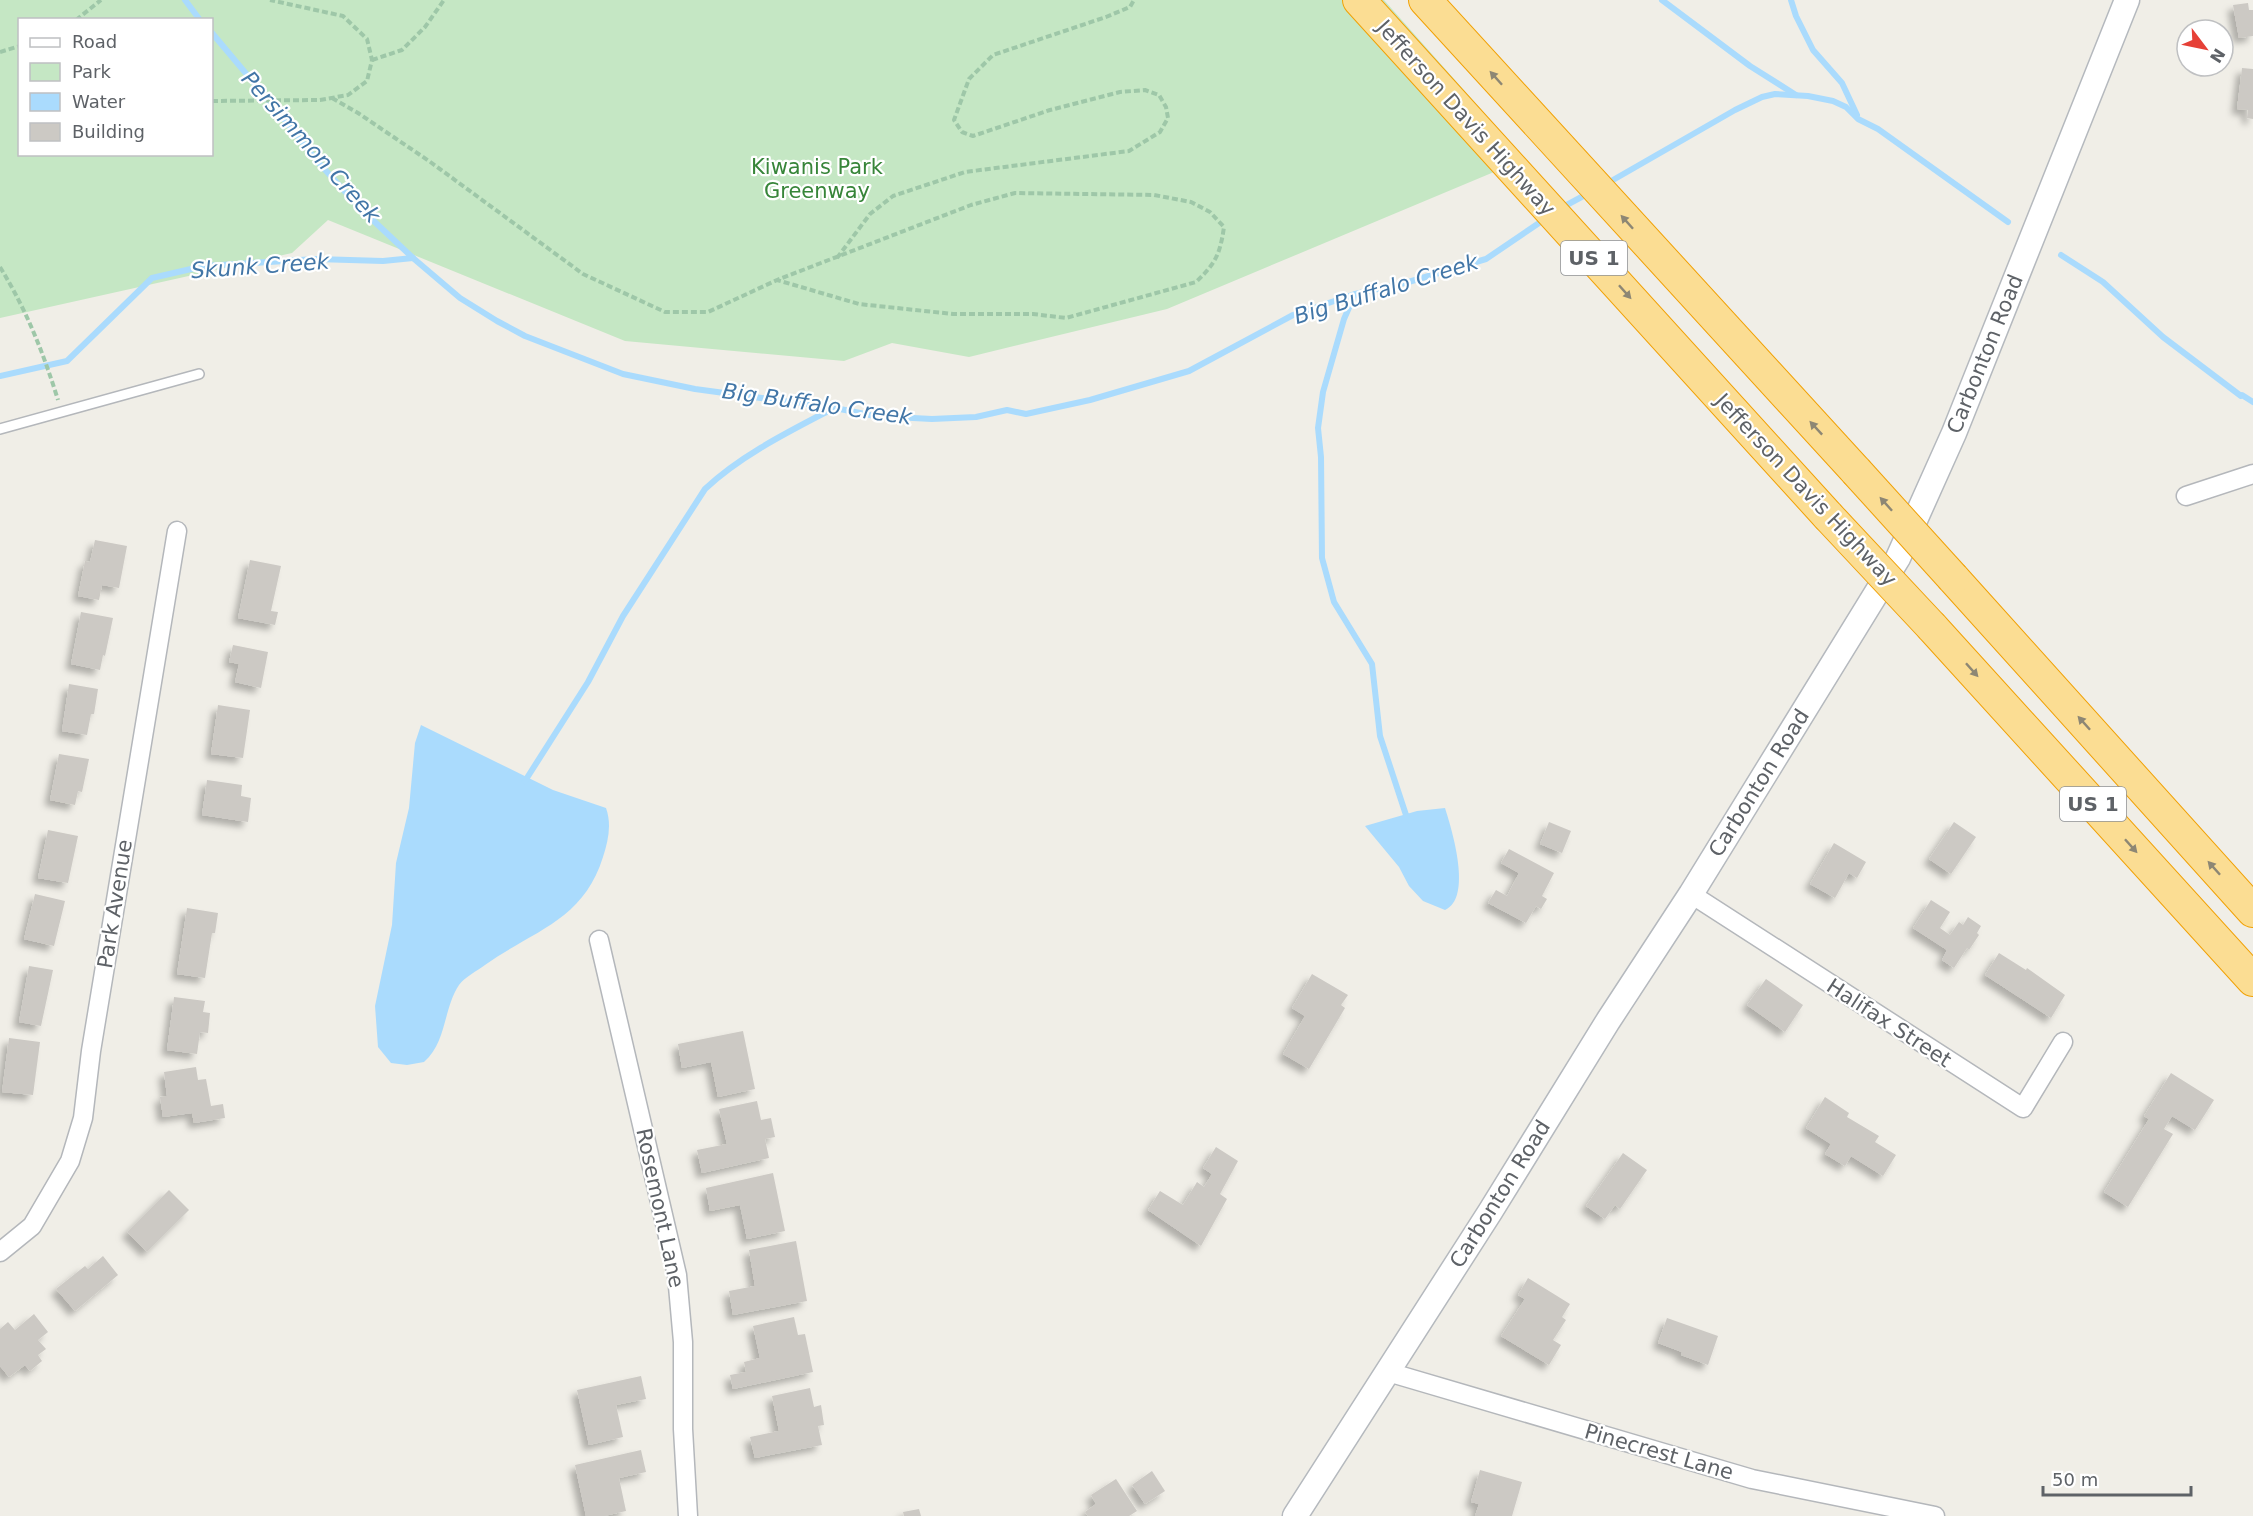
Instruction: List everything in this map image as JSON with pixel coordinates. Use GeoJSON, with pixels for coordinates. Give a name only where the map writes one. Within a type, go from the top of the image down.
{"type":"FeatureCollection","features":[{"type":"Feature","properties":{"kind":"highway","name":"Jefferson Davis Highway"},"geometry":{"type":"LineString","coordinates":[[1359,0],[2253,980]]}},
{"type":"Feature","properties":{"kind":"highway","name":"US 1"},"geometry":{"type":"LineString","coordinates":[[1425,0],[1856,471],[2253,912]]}},
{"type":"Feature","properties":{"kind":"street","name":"Carbonton Road"},"geometry":{"type":"LineString","coordinates":[[1295,1516],[1490,1212],[1602,1030],[1691,894],[1898,558],[1954,433],[2127,0]]}},
{"type":"Feature","properties":{"kind":"street"},"geometry":{"type":"LineString","coordinates":[[2186,496],[2253,474]]}},
{"type":"Feature","properties":{"kind":"street","name":"Park Avenue"},"geometry":{"type":"LineString","coordinates":[[0,1251],[32,1226],[70,1161],[83,1118],[91,1051],[177,531]]}},
{"type":"Feature","properties":{"kind":"street","name":"Halifax Street"},"geometry":{"type":"LineString","coordinates":[[1691,894],[2023,1108],[2063,1042]]}},
{"type":"Feature","properties":{"kind":"street","name":"Rosemont Lane"},"geometry":{"type":"LineString","coordinates":[[599,940],[677,1275],[683,1341],[683,1429],[688,1516]]}},
{"type":"Feature","properties":{"kind":"street","name":"Pinecrest Lane"},"geometry":{"type":"LineString","coordinates":[[1388,1372],[1752,1479],[1935,1516]]}},
{"type":"Feature","properties":{"kind":"lane"},"geometry":{"type":"LineString","coordinates":[[0,429],[199,374]]}},
{"type":"Feature","properties":{"kind":"path"},"geometry":{"type":"LineString","coordinates":[[78,18],[101,0]]}},
{"type":"Feature","properties":{"kind":"path"},"geometry":{"type":"LineString","coordinates":[[213,101],[320,100],[348,95],[367,81],[372,60],[367,39],[343,16],[270,0]]}},
{"type":"Feature","properties":{"kind":"path"},"geometry":{"type":"LineString","coordinates":[[372,60],[402,50],[425,27],[444,0]]}},
{"type":"Feature","properties":{"kind":"path"},"geometry":{"type":"LineString","coordinates":[[837,258],[870,214],[893,196],[965,172],[1129,151],[1160,132],[1168,118],[1167,107],[1159,95],[1145,90],[1120,92],[1050,110],[973,136],[962,132],[954,120],[969,79],[993,55],[1106,17],[1130,7],[1134,0]]}},
{"type":"Feature","properties":{"kind":"path"},"geometry":{"type":"LineString","coordinates":[[0,52],[18,47]]}},
{"type":"Feature","properties":{"kind":"path"},"geometry":{"type":"LineString","coordinates":[[332,98],[429,161],[583,274],[665,312],[708,312],[777,280],[971,205],[1015,193],[1154,195],[1191,202],[1210,212],[1224,227],[1220,252],[1209,270],[1196,282],[1065,318],[1033,314],[953,314],[859,304],[777,280]]}},
{"type":"Feature","properties":{"kind":"path"},"geometry":{"type":"LineString","coordinates":[[0,267],[30,320],[44,354],[57,399]]}},
{"type":"Feature","properties":{"kind":"green space","name":"Kiwanis Park Greenway"},"geometry":{"type":"Polygon","coordinates":[[[0,0],[1384,0],[1525,159],[1167,309],[969,357],[892,343],[844,361],[625,341],[328,220],[292,253],[0,318],[0,0]]]}},
{"type":"Feature","properties":{"kind":"water"},"geometry":{"type":"Polygon","coordinates":[[[421,725],[553,790],[606,808],[609,827],[603,857],[594,879],[583,896],[555,922],[503,953],[462,982],[450,1004],[437,1045],[424,1062],[407,1065],[391,1063],[378,1047],[375,1006],[392,925],[396,863],[409,808],[415,743],[421,725]]]}},
{"type":"Feature","properties":{"kind":"water"},"geometry":{"type":"Polygon","coordinates":[[[1445,808],[1455,847],[1459,878],[1458,892],[1453,903],[1445,910],[1423,901],[1409,886],[1399,867],[1365,826],[1417,811],[1445,808]]]}},
{"type":"Feature","properties":{"kind":"building"},"geometry":{"type":"Polygon","coordinates":[[[2248,3],[2249,10],[2253,10],[2253,36],[2239,38],[2233,5],[2248,3]]]}},
{"type":"Feature","properties":{"kind":"building"},"geometry":{"type":"Polygon","coordinates":[[[2242,68],[2253,69],[2253,119],[2247,118],[2248,110],[2237,109],[2242,68]]]}},
{"type":"Feature","properties":{"kind":"building"},"geometry":{"type":"Polygon","coordinates":[[[95,540],[127,546],[119,588],[102,585],[99,600],[78,596],[85,561],[90,562],[95,540]]]}},
{"type":"Feature","properties":{"kind":"building"},"geometry":{"type":"Polygon","coordinates":[[[250,560],[281,566],[271,611],[278,612],[275,625],[238,618],[250,560]]]}},
{"type":"Feature","properties":{"kind":"building"},"geometry":{"type":"Polygon","coordinates":[[[81,612],[113,618],[100,670],[71,664],[81,612]]]}},
{"type":"Feature","properties":{"kind":"building"},"geometry":{"type":"Polygon","coordinates":[[[233,645],[268,652],[261,688],[235,682],[239,664],[229,662],[233,645]]]}},
{"type":"Feature","properties":{"kind":"building"},"geometry":{"type":"Polygon","coordinates":[[[69,684],[98,689],[94,714],[91,714],[87,735],[62,731],[69,684]]]}},
{"type":"Feature","properties":{"kind":"building"},"geometry":{"type":"Polygon","coordinates":[[[218,705],[250,710],[243,758],[211,754],[218,705]]]}},
{"type":"Feature","properties":{"kind":"building"},"geometry":{"type":"Polygon","coordinates":[[[59,754],[89,759],[82,792],[78,791],[75,805],[50,800],[59,754]]]}},
{"type":"Feature","properties":{"kind":"building"},"geometry":{"type":"Polygon","coordinates":[[[207,780],[242,785],[241,796],[251,798],[248,822],[202,815],[207,780]]]}},
{"type":"Feature","properties":{"kind":"building"},"geometry":{"type":"Polygon","coordinates":[[[1549,822],[1571,831],[1562,853],[1540,844],[1549,822]]]}},
{"type":"Feature","properties":{"kind":"building"},"geometry":{"type":"Polygon","coordinates":[[[1954,822],[1976,837],[1951,874],[1929,859],[1954,822]]]}},
{"type":"Feature","properties":{"kind":"building"},"geometry":{"type":"Polygon","coordinates":[[[48,830],[78,836],[68,883],[38,878],[48,830]]]}},
{"type":"Feature","properties":{"kind":"building"},"geometry":{"type":"Polygon","coordinates":[[[1834,843],[1866,862],[1857,878],[1849,873],[1835,898],[1810,884],[1834,843]]]}},
{"type":"Feature","properties":{"kind":"building"},"geometry":{"type":"Polygon","coordinates":[[[1509,849],[1554,873],[1542,896],[1547,899],[1541,909],[1536,906],[1526,923],[1488,903],[1496,890],[1507,896],[1519,873],[1501,863],[1509,849]]]}},
{"type":"Feature","properties":{"kind":"building"},"geometry":{"type":"Polygon","coordinates":[[[35,894],[65,901],[54,946],[24,939],[35,894]]]}},
{"type":"Feature","properties":{"kind":"building"},"geometry":{"type":"Polygon","coordinates":[[[1931,900],[1950,912],[1940,928],[1950,935],[1959,922],[1963,925],[1968,917],[1981,926],[1977,933],[1979,935],[1954,968],[1942,960],[1947,950],[1913,928],[1931,900]]]}},
{"type":"Feature","properties":{"kind":"building"},"geometry":{"type":"Polygon","coordinates":[[[187,908],[218,913],[215,933],[212,933],[205,978],[177,974],[187,908]]]}},
{"type":"Feature","properties":{"kind":"building"},"geometry":{"type":"Polygon","coordinates":[[[1999,953],[2026,970],[2027,968],[2065,995],[2051,1018],[1985,975],[1999,953]]]}},
{"type":"Feature","properties":{"kind":"building"},"geometry":{"type":"Polygon","coordinates":[[[29,966],[53,970],[41,1026],[19,1022],[29,966]]]}},
{"type":"Feature","properties":{"kind":"building"},"geometry":{"type":"Polygon","coordinates":[[[1312,974],[1348,995],[1341,1005],[1345,1008],[1309,1069],[1283,1054],[1305,1016],[1292,1008],[1312,974]]]}},
{"type":"Feature","properties":{"kind":"building"},"geometry":{"type":"Polygon","coordinates":[[[1766,979],[1803,1005],[1785,1032],[1747,1005],[1766,979]]]}},
{"type":"Feature","properties":{"kind":"building"},"geometry":{"type":"Polygon","coordinates":[[[174,997],[205,1001],[203,1012],[210,1013],[208,1033],[200,1032],[197,1054],[167,1050],[174,997]]]}},
{"type":"Feature","properties":{"kind":"building"},"geometry":{"type":"Polygon","coordinates":[[[743,1031],[755,1089],[718,1097],[711,1062],[682,1068],[678,1044],[743,1031]]]}},
{"type":"Feature","properties":{"kind":"building"},"geometry":{"type":"Polygon","coordinates":[[[9,1038],[40,1042],[33,1095],[2,1092],[9,1038]]]}},
{"type":"Feature","properties":{"kind":"building"},"geometry":{"type":"Polygon","coordinates":[[[196,1067],[198,1080],[206,1079],[211,1106],[223,1104],[225,1118],[194,1123],[192,1113],[163,1117],[160,1097],[167,1096],[164,1072],[196,1067]]]}},
{"type":"Feature","properties":{"kind":"building"},"geometry":{"type":"Polygon","coordinates":[[[2171,1073],[2214,1100],[2195,1130],[2172,1116],[2164,1129],[2173,1134],[2128,1207],[2104,1192],[2149,1119],[2144,1116],[2171,1073]]]}},
{"type":"Feature","properties":{"kind":"building"},"geometry":{"type":"Polygon","coordinates":[[[1825,1097],[1849,1113],[1847,1117],[1879,1136],[1875,1142],[1896,1155],[1883,1176],[1851,1156],[1845,1166],[1825,1154],[1831,1144],[1806,1128],[1825,1097]]]}},
{"type":"Feature","properties":{"kind":"building"},"geometry":{"type":"Polygon","coordinates":[[[757,1101],[761,1120],[771,1118],[775,1137],[765,1139],[769,1158],[702,1173],[697,1150],[727,1144],[719,1109],[757,1101]]]}},
{"type":"Feature","properties":{"kind":"building"},"geometry":{"type":"Polygon","coordinates":[[[1216,1147],[1238,1161],[1220,1194],[1227,1199],[1201,1246],[1148,1210],[1160,1191],[1183,1205],[1197,1182],[1204,1187],[1212,1174],[1203,1168],[1216,1147]]]}},
{"type":"Feature","properties":{"kind":"building"},"geometry":{"type":"Polygon","coordinates":[[[1623,1153],[1647,1170],[1620,1209],[1615,1205],[1605,1219],[1586,1206],[1623,1153]]]}},
{"type":"Feature","properties":{"kind":"building"},"geometry":{"type":"Polygon","coordinates":[[[773,1173],[785,1231],[747,1239],[740,1205],[710,1211],[706,1188],[773,1173]]]}},
{"type":"Feature","properties":{"kind":"building"},"geometry":{"type":"Polygon","coordinates":[[[169,1190],[189,1210],[147,1252],[127,1232],[169,1190]]]}},
{"type":"Feature","properties":{"kind":"building"},"geometry":{"type":"Polygon","coordinates":[[[796,1241],[807,1301],[733,1315],[729,1291],[755,1286],[749,1250],[796,1241]]]}},
{"type":"Feature","properties":{"kind":"building"},"geometry":{"type":"Polygon","coordinates":[[[103,1256],[118,1275],[75,1311],[56,1289],[85,1266],[88,1269],[103,1256]]]}},
{"type":"Feature","properties":{"kind":"building"},"geometry":{"type":"Polygon","coordinates":[[[1528,1278],[1570,1304],[1562,1317],[1566,1320],[1553,1340],[1561,1345],[1549,1365],[1501,1336],[1525,1299],[1518,1295],[1528,1278]]]}},
{"type":"Feature","properties":{"kind":"building"},"geometry":{"type":"Polygon","coordinates":[[[34,1314],[48,1332],[38,1340],[46,1349],[38,1355],[42,1361],[30,1371],[25,1365],[9,1377],[0,1366],[0,1329],[8,1322],[15,1330],[34,1314]]]}},
{"type":"Feature","properties":{"kind":"building"},"geometry":{"type":"Polygon","coordinates":[[[794,1317],[798,1335],[805,1334],[813,1372],[733,1389],[730,1375],[746,1372],[744,1362],[760,1358],[753,1326],[794,1317]]]}},
{"type":"Feature","properties":{"kind":"building"},"geometry":{"type":"Polygon","coordinates":[[[1667,1318],[1718,1336],[1708,1365],[1658,1343],[1667,1318]]]}},
{"type":"Feature","properties":{"kind":"building"},"geometry":{"type":"Polygon","coordinates":[[[641,1376],[646,1399],[616,1405],[623,1437],[589,1445],[577,1390],[641,1376]]]}},
{"type":"Feature","properties":{"kind":"building"},"geometry":{"type":"Polygon","coordinates":[[[810,1388],[814,1407],[821,1405],[824,1425],[818,1426],[822,1445],[755,1458],[750,1437],[779,1431],[772,1396],[810,1388]]]}},
{"type":"Feature","properties":{"kind":"building"},"geometry":{"type":"Polygon","coordinates":[[[641,1450],[646,1472],[619,1478],[626,1511],[604,1516],[586,1516],[575,1465],[641,1450]]]}},
{"type":"Feature","properties":{"kind":"building"},"geometry":{"type":"Polygon","coordinates":[[[1480,1470],[1522,1482],[1512,1516],[1475,1516],[1479,1504],[1471,1502],[1480,1470]]]}},
{"type":"Feature","properties":{"kind":"building"},"geometry":{"type":"Polygon","coordinates":[[[1152,1471],[1165,1491],[1145,1504],[1132,1485],[1152,1471]]]}},
{"type":"Feature","properties":{"kind":"building"},"geometry":{"type":"Polygon","coordinates":[[[1116,1479],[1137,1511],[1129,1516],[1088,1516],[1085,1512],[1096,1504],[1091,1495],[1116,1479]]]}},
{"type":"Feature","properties":{"kind":"building"},"geometry":{"type":"Polygon","coordinates":[[[919,1509],[921,1516],[904,1516],[903,1512],[919,1509]]]}},
{"type":"Feature","properties":{"kind":"waterway","name":"Persimmon Creek"},"geometry":{"type":"LineString","coordinates":[[185,0],[198,18]]}},
{"type":"Feature","properties":{"kind":"waterway"},"geometry":{"type":"LineString","coordinates":[[1662,0],[1750,66],[1796,95]]}},
{"type":"Feature","properties":{"kind":"waterway"},"geometry":{"type":"LineString","coordinates":[[1791,0],[1796,16],[1813,50],[1842,83],[1857,115]]}},
{"type":"Feature","properties":{"kind":"waterway","name":"Big Buffalo Creek"},"geometry":{"type":"LineString","coordinates":[[213,34],[318,162],[360,208],[460,298],[497,321],[525,336],[623,374],[695,389],[835,408],[875,416],[932,419],[976,417],[1007,410],[1026,414],[1090,400],[1189,371],[1293,315],[1355,294],[1405,283],[1486,259],[1545,219]]}},
{"type":"Feature","properties":{"kind":"waterway","name":"Big Buffalo Creek"},"geometry":{"type":"LineString","coordinates":[[1606,184],[1762,97],[1775,94],[1808,96],[1833,101],[1846,107],[1858,119],[1878,129],[2008,222]]}},
{"type":"Feature","properties":{"kind":"waterway","name":"Big Buffalo Creek"},"geometry":{"type":"LineString","coordinates":[[1561,208],[1589,193]]}},
{"type":"Feature","properties":{"kind":"waterway","name":"Big Buffalo Creek"},"geometry":{"type":"LineString","coordinates":[[2061,255],[2103,282],[2163,337],[2241,396],[2253,402]]}},
{"type":"Feature","properties":{"kind":"waterway","name":"Skunk Creek"},"geometry":{"type":"LineString","coordinates":[[0,376],[67,361],[152,278],[204,266],[316,259],[383,261],[413,258]]}},
{"type":"Feature","properties":{"kind":"waterway"},"geometry":{"type":"LineString","coordinates":[[1355,294],[1344,319],[1323,392],[1318,428],[1321,457],[1322,558],[1334,602],[1372,664],[1380,736],[1406,815],[1411,821]]}},
{"type":"Feature","properties":{"kind":"waterway"},"geometry":{"type":"LineString","coordinates":[[525,781],[588,682],[623,616],[705,489],[750,454],[834,408]]}}]}
